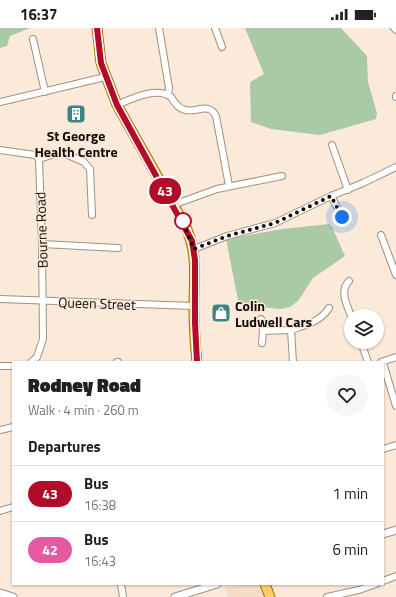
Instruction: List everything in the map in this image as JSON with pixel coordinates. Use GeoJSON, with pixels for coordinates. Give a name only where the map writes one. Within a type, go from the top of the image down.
{"type":"FeatureCollection","features":[{"type":"Feature","properties":{"kind":"main road"},"geometry":{"type":"LineString","coordinates":[[97,28],[105,77],[117,105],[186,227],[194,249],[194,306],[197,361]]}},
{"type":"Feature","properties":{"kind":"main road"},"geometry":{"type":"LineString","coordinates":[[265,585],[270,597]]}},
{"type":"Feature","properties":{"kind":"street"},"geometry":{"type":"LineString","coordinates":[[159,28],[169,88],[168,95]]}},
{"type":"Feature","properties":{"kind":"street"},"geometry":{"type":"LineString","coordinates":[[215,28],[222,47]]}},
{"type":"Feature","properties":{"kind":"street"},"geometry":{"type":"LineString","coordinates":[[33,39],[44,92]]}},
{"type":"Feature","properties":{"kind":"street"},"geometry":{"type":"LineString","coordinates":[[0,102],[105,77]]}},
{"type":"Feature","properties":{"kind":"street"},"geometry":{"type":"LineString","coordinates":[[117,105],[133,98],[149,94],[168,95],[181,110],[189,111],[205,108],[212,110],[214,113],[229,186]]}},
{"type":"Feature","properties":{"kind":"street"},"geometry":{"type":"LineString","coordinates":[[332,145],[348,190]]}},
{"type":"Feature","properties":{"kind":"street"},"geometry":{"type":"LineString","coordinates":[[0,150],[35,155],[39,159],[61,152],[84,162],[90,169],[92,215]]}},
{"type":"Feature","properties":{"kind":"street","name":"Bourne Road"},"geometry":{"type":"LineString","coordinates":[[32,361],[37,357],[43,339],[39,159]]}},
{"type":"Feature","properties":{"kind":"street"},"geometry":{"type":"LineString","coordinates":[[194,249],[227,236],[275,223],[331,196],[348,190],[396,168]]}},
{"type":"Feature","properties":{"kind":"street"},"geometry":{"type":"LineString","coordinates":[[173,205],[217,189],[282,176]]}},
{"type":"Feature","properties":{"kind":"street"},"geometry":{"type":"LineString","coordinates":[[331,196],[342,217]]}},
{"type":"Feature","properties":{"kind":"street"},"geometry":{"type":"LineString","coordinates":[[381,235],[393,259],[396,275]]}},
{"type":"Feature","properties":{"kind":"street"},"geometry":{"type":"LineString","coordinates":[[42,244],[118,248]]}},
{"type":"Feature","properties":{"kind":"street"},"geometry":{"type":"LineString","coordinates":[[349,281],[344,289],[344,297],[349,309]]}},
{"type":"Feature","properties":{"kind":"street","name":"Queen Street"},"geometry":{"type":"LineString","coordinates":[[0,299],[194,306]]}},
{"type":"Feature","properties":{"kind":"street"},"geometry":{"type":"LineString","coordinates":[[263,331],[291,330],[318,321],[324,316],[329,308]]}},
{"type":"Feature","properties":{"kind":"street"},"geometry":{"type":"LineString","coordinates":[[261,319],[263,331],[262,343]]}},
{"type":"Feature","properties":{"kind":"street"},"geometry":{"type":"LineString","coordinates":[[291,330],[293,361]]}},
{"type":"Feature","properties":{"kind":"street"},"geometry":{"type":"LineString","coordinates":[[363,349],[368,361]]}},
{"type":"Feature","properties":{"kind":"street"},"geometry":{"type":"LineString","coordinates":[[384,361],[396,357]]}},
{"type":"Feature","properties":{"kind":"street"},"geometry":{"type":"LineString","coordinates":[[0,366],[12,366]]}},
{"type":"Feature","properties":{"kind":"street"},"geometry":{"type":"LineString","coordinates":[[384,368],[396,406]]}},
{"type":"Feature","properties":{"kind":"street"},"geometry":{"type":"LineString","coordinates":[[0,430],[12,427]]}},
{"type":"Feature","properties":{"kind":"street"},"geometry":{"type":"LineString","coordinates":[[384,449],[396,444]]}},
{"type":"Feature","properties":{"kind":"street"},"geometry":{"type":"LineString","coordinates":[[0,511],[12,507]]}},
{"type":"Feature","properties":{"kind":"street"},"geometry":{"type":"LineString","coordinates":[[384,534],[396,530]]}},
{"type":"Feature","properties":{"kind":"street"},"geometry":{"type":"LineString","coordinates":[[384,581],[396,576]]}},
{"type":"Feature","properties":{"kind":"street"},"geometry":{"type":"LineString","coordinates":[[121,585],[123,597]]}},
{"type":"Feature","properties":{"kind":"street"},"geometry":{"type":"LineString","coordinates":[[175,597],[214,585]]}},
{"type":"Feature","properties":{"kind":"street"},"geometry":{"type":"LineString","coordinates":[[327,597],[359,590],[373,585]]}},
{"type":"Feature","properties":{"kind":"street"},"geometry":{"type":"LineString","coordinates":[[0,593],[13,597]]}},
{"type":"Feature","properties":{"kind":"shaded area"},"geometry":{"type":"Polygon","coordinates":[[[236,585],[260,585],[264,597],[228,597],[225,588],[236,585]]]}},
{"type":"Feature","properties":{"kind":"green space"},"geometry":{"type":"Polygon","coordinates":[[[0,28],[30,28],[10,36],[7,46],[0,48],[0,28]]]}},
{"type":"Feature","properties":{"kind":"green space"},"geometry":{"type":"Polygon","coordinates":[[[245,28],[341,28],[367,56],[368,82],[377,113],[376,119],[320,135],[271,129],[251,122],[250,82],[264,74],[245,28]]]}},
{"type":"Feature","properties":{"kind":"green space"},"geometry":{"type":"Polygon","coordinates":[[[329,224],[332,227],[345,256],[313,278],[298,301],[290,307],[281,309],[239,305],[226,239],[282,229],[329,224]]]}},
{"type":"Feature","properties":{"kind":"bus line","name":"43"},"geometry":{"type":"LineString","coordinates":[[97,28],[101,63],[105,77],[117,105],[186,227],[192,241],[195,260],[194,306],[197,361]]}},
{"type":"Feature","properties":{"kind":"place","name":"St George Health Centre"},"geometry":{"type":"Point","coordinates":[76,114]}},
{"type":"Feature","properties":{"kind":"place","name":"Colin Ludwell Cars"},"geometry":{"type":"Point","coordinates":[221,313]}},
{"type":"Feature","properties":{"kind":"route"},"geometry":{"type":"LineString","coordinates":[[183,221],[180,216],[192,241],[194,249],[236,233],[275,223],[331,196],[342,217]]}}]}
